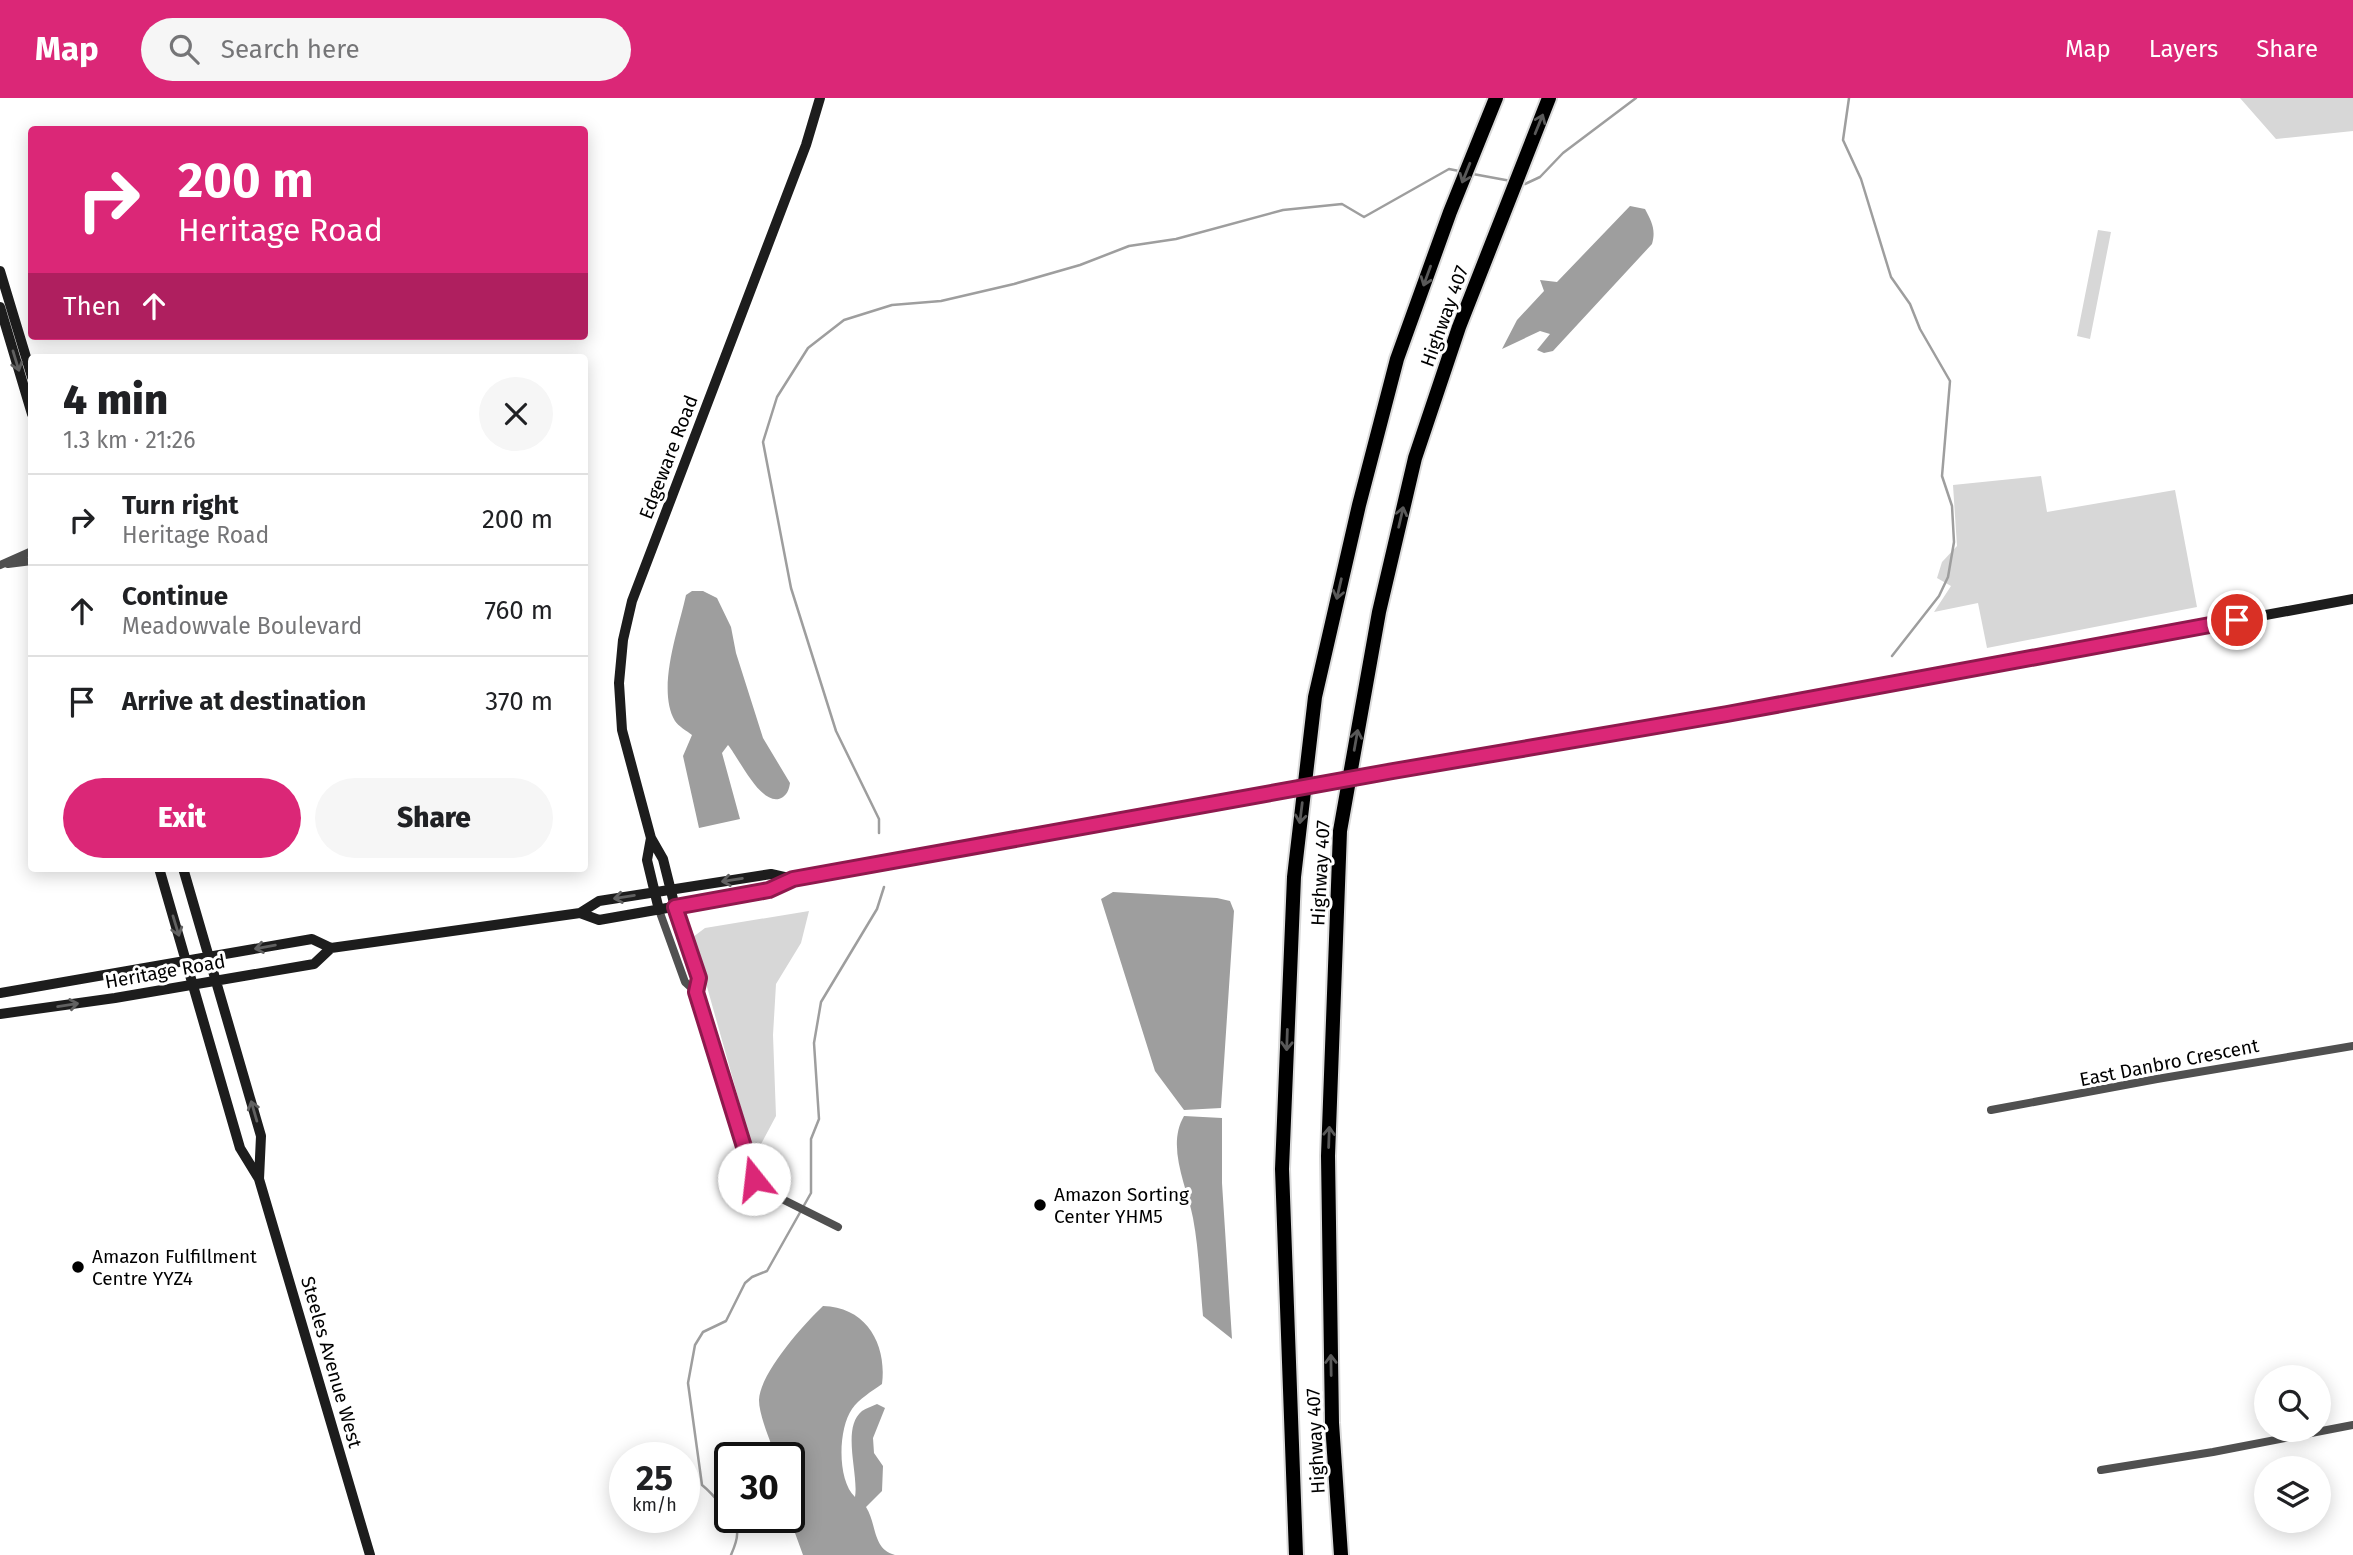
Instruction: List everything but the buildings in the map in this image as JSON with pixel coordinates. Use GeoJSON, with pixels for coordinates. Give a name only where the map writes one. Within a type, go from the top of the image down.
{"type":"FeatureCollection","features":[{"type":"Feature","properties":{"kind":"highway","name":"Highway 407"},"geometry":{"type":"LineString","coordinates":[[1296,1555],[1282,1169],[1293,877],[1315,697],[1359,505],[1397,359],[1450,212],[1496,98]]}},
{"type":"Feature","properties":{"kind":"highway","name":"Highway 407"},"geometry":{"type":"LineString","coordinates":[[1341,1555],[1332,1423],[1328,1156],[1340,831],[1379,612],[1415,458],[1459,327],[1549,98]]}},
{"type":"Feature","properties":{"kind":"main road","name":"Edgeware Road"},"geometry":{"type":"LineString","coordinates":[[675,907],[663,859],[650,838],[622,730],[619,683],[623,640],[632,601],[806,145],[820,98]]}},
{"type":"Feature","properties":{"kind":"main road"},"geometry":{"type":"LineString","coordinates":[[0,271],[28,364]]}},
{"type":"Feature","properties":{"kind":"main road"},"geometry":{"type":"LineString","coordinates":[[0,307],[28,401]]}},
{"type":"Feature","properties":{"kind":"main road","name":"Heritage Road"},"geometry":{"type":"LineString","coordinates":[[580,913],[599,920],[659,910],[769,890],[793,879],[1727,714],[2353,599]]}},
{"type":"Feature","properties":{"kind":"main road","name":"Edgeware Road"},"geometry":{"type":"LineString","coordinates":[[650,838],[647,860],[659,910]]}},
{"type":"Feature","properties":{"kind":"main road","name":"Steeles Avenue West"},"geometry":{"type":"LineString","coordinates":[[160,872],[240,1148],[259,1178],[370,1555]]}},
{"type":"Feature","properties":{"kind":"main road","name":"Steeles Avenue West"},"geometry":{"type":"LineString","coordinates":[[184,872],[261,1136],[259,1178]]}},
{"type":"Feature","properties":{"kind":"main road","name":"Heritage Road"},"geometry":{"type":"LineString","coordinates":[[0,993],[312,939],[331,948],[580,913],[599,901],[771,874],[793,879]]}},
{"type":"Feature","properties":{"kind":"main road","name":"Heritage Road"},"geometry":{"type":"LineString","coordinates":[[0,1014],[73,1005],[314,964],[331,948]]}},
{"type":"Feature","properties":{"kind":"street"},"geometry":{"type":"LineString","coordinates":[[2,564],[28,552]]}},
{"type":"Feature","properties":{"kind":"street"},"geometry":{"type":"LineString","coordinates":[[2,564],[28,561]]}},
{"type":"Feature","properties":{"kind":"street","name":"Edgeware Road"},"geometry":{"type":"LineString","coordinates":[[675,907],[699,978],[696,992],[754,1179],[762,1189],[838,1227]]}},
{"type":"Feature","properties":{"kind":"street","name":"Edgeware Road"},"geometry":{"type":"LineString","coordinates":[[659,910],[685,982],[696,992]]}},
{"type":"Feature","properties":{"kind":"street","name":"East Danbro Crescent"},"geometry":{"type":"LineString","coordinates":[[1992,1110],[2353,1046]]}},
{"type":"Feature","properties":{"kind":"street"},"geometry":{"type":"LineString","coordinates":[[2101,1470],[2353,1425]]}},
{"type":"Feature","properties":{"kind":"shaded area"},"geometry":{"type":"Polygon","coordinates":[[[2240,98],[2353,98],[2353,131],[2276,139],[2240,98]]]}},
{"type":"Feature","properties":{"kind":"shaded area"},"geometry":{"type":"Polygon","coordinates":[[[1630,206],[1645,209],[1653,226],[1652,244],[1553,351],[1544,353],[1537,350],[1550,334],[1540,331],[1502,349],[1517,320],[1544,291],[1540,280],[1557,282],[1630,206]]]}},
{"type":"Feature","properties":{"kind":"shaded area"},"geometry":{"type":"Polygon","coordinates":[[[2098,230],[2111,232],[2090,339],[2077,336],[2098,230]]]}},
{"type":"Feature","properties":{"kind":"shaded area"},"geometry":{"type":"Polygon","coordinates":[[[2041,476],[2047,512],[2175,490],[2197,607],[1987,648],[1978,603],[1934,612],[1951,586],[1937,578],[1942,562],[1957,546],[1953,485],[2041,476]]]}},
{"type":"Feature","properties":{"kind":"shaded area"},"geometry":{"type":"Polygon","coordinates":[[[692,591],[703,591],[717,598],[731,627],[736,653],[763,738],[790,783],[783,797],[768,797],[752,781],[728,745],[722,753],[740,819],[699,828],[683,756],[692,735],[675,721],[668,692],[674,641],[686,595],[692,591]]]}},
{"type":"Feature","properties":{"kind":"shaded area"},"geometry":{"type":"Polygon","coordinates":[[[1113,892],[1230,901],[1234,911],[1221,1108],[1184,1110],[1155,1071],[1101,899],[1113,892]]]}},
{"type":"Feature","properties":{"kind":"shaded area"},"geometry":{"type":"Polygon","coordinates":[[[809,911],[801,943],[776,984],[773,1035],[776,1116],[761,1144],[752,1147],[693,937],[705,928],[809,911]]]}},
{"type":"Feature","properties":{"kind":"shaded area"},"geometry":{"type":"Polygon","coordinates":[[[1184,1116],[1222,1118],[1222,1183],[1232,1339],[1203,1316],[1195,1230],[1177,1153],[1179,1128],[1184,1116]]]}},
{"type":"Feature","properties":{"kind":"shaded area"},"geometry":{"type":"Polygon","coordinates":[[[823,1306],[838,1308],[862,1321],[877,1342],[883,1369],[882,1384],[862,1399],[847,1418],[842,1441],[842,1467],[849,1489],[855,1497],[852,1440],[856,1419],[862,1411],[877,1404],[885,1408],[873,1438],[874,1453],[883,1466],[882,1491],[866,1507],[882,1547],[895,1555],[803,1555],[795,1533],[805,1533],[805,1442],[770,1442],[759,1400],[767,1376],[805,1324],[823,1306]]]}},
{"type":"Feature","properties":{"kind":"waterway"},"geometry":{"type":"LineString","coordinates":[[1521,183],[1525,184],[1540,177],[1563,153],[1636,98]]}},
{"type":"Feature","properties":{"kind":"waterway"},"geometry":{"type":"LineString","coordinates":[[1849,98],[1843,140],[1861,179],[1891,277],[1910,304],[1920,329],[1950,381],[1942,476],[1952,506],[1954,542],[1948,577],[1939,596],[1892,656]]}},
{"type":"Feature","properties":{"kind":"waterway"},"geometry":{"type":"LineString","coordinates":[[879,833],[879,819],[836,731],[791,588],[763,442],[777,397],[808,348],[844,320],[892,305],[941,301],[1014,284],[1080,265],[1129,246],[1176,239],[1283,210],[1342,204],[1364,217],[1449,169],[1459,171]]}},
{"type":"Feature","properties":{"kind":"waterway"},"geometry":{"type":"LineString","coordinates":[[1473,174],[1511,181]]}},
{"type":"Feature","properties":{"kind":"waterway"},"geometry":{"type":"LineString","coordinates":[[731,1555],[737,1538],[735,1526],[722,1506],[702,1485],[688,1383],[695,1345],[703,1332],[726,1321],[745,1283],[767,1271],[811,1193],[811,1139],[819,1119],[814,1043],[821,1002],[877,909],[884,887]]}},
{"type":"Feature","properties":{"kind":"place","name":"Amazon Sorting Center YHM5"},"geometry":{"type":"Point","coordinates":[1040,1205]}},
{"type":"Feature","properties":{"kind":"place","name":"Amazon Fulfillment Centre YYZ4"},"geometry":{"type":"Point","coordinates":[78,1267]}},
{"type":"Feature","properties":{"kind":"route"},"geometry":{"type":"LineString","coordinates":[[754,1179],[696,992],[699,978],[675,907],[769,890],[793,879],[1727,714],[2237,620]]}}]}
